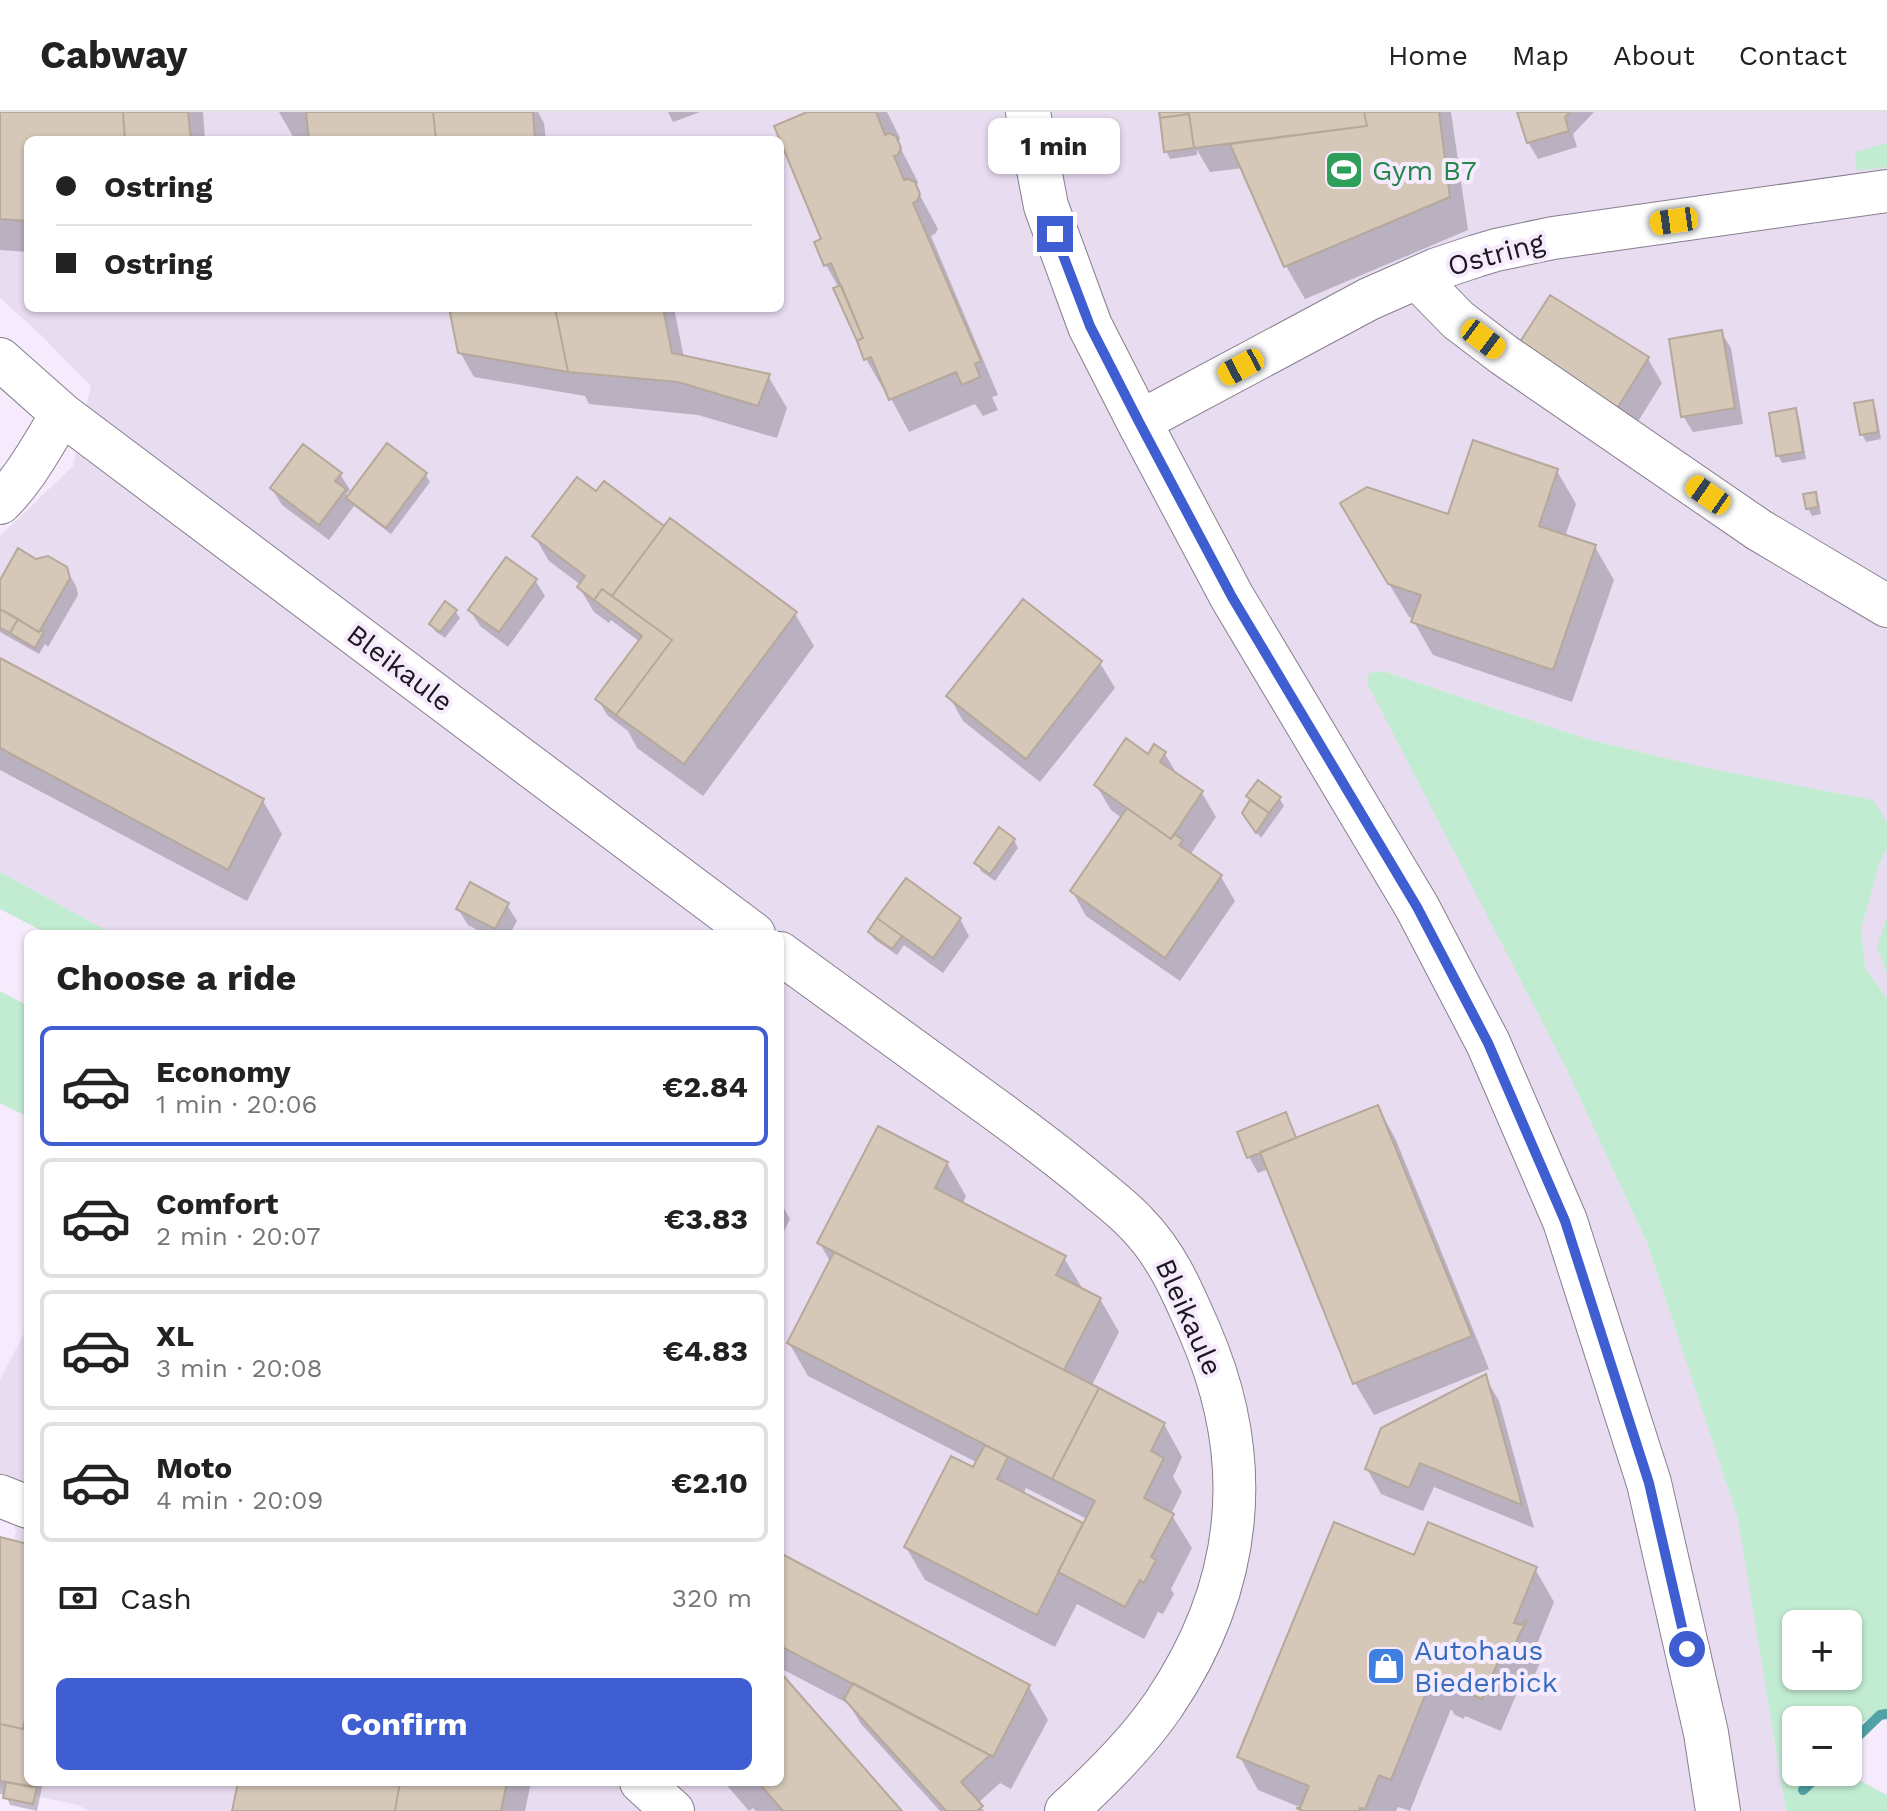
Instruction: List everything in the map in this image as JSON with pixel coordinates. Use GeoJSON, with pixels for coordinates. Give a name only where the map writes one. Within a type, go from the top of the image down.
{"type":"FeatureCollection","features":[{"type":"Feature","properties":{"kind":"main road"},"geometry":{"type":"LineString","coordinates":[[1001,112],[1017,158],[1046,206]]}},
{"type":"Feature","properties":{"kind":"main road"},"geometry":{"type":"LineString","coordinates":[[1028,112],[1046,206],[1090,326],[1232,597],[1417,907],[1488,1043],[1565,1221],[1649,1483],[1706,1733],[1718,1811]]}},
{"type":"Feature","properties":{"kind":"street","name":"Ostring"},"geometry":{"type":"LineString","coordinates":[[1139,422],[1356,306],[1476,256],[1531,242],[1887,191]]}},
{"type":"Feature","properties":{"kind":"street"},"geometry":{"type":"LineString","coordinates":[[1417,278],[1458,320],[1504,355],[1759,530],[1887,606]]}},
{"type":"Feature","properties":{"kind":"street","name":"Bleikaule"},"geometry":{"type":"LineString","coordinates":[[0,359],[54,408],[749,930]]}},
{"type":"Feature","properties":{"kind":"street"},"geometry":{"type":"LineString","coordinates":[[0,503],[27,470],[54,408]]}},
{"type":"Feature","properties":{"kind":"street","name":"Bleikaule"},"geometry":{"type":"LineString","coordinates":[[784,956],[1057,1154],[1136,1222],[1162,1253],[1209,1353],[1226,1406],[1234,1457],[1234,1517],[1224,1578],[1198,1647],[1163,1706],[1094,1785],[1066,1811]]}},
{"type":"Feature","properties":{"kind":"street"},"geometry":{"type":"LineString","coordinates":[[0,1496],[24,1505]]}},
{"type":"Feature","properties":{"kind":"street"},"geometry":{"type":"LineString","coordinates":[[645,1786],[673,1811]]}},
{"type":"Feature","properties":{"kind":"shaded area"},"geometry":{"type":"Polygon","coordinates":[[[0,112],[1887,112],[1887,822],[1872,800],[1702,767],[1587,739],[1383,671],[1647,1243],[1738,1519],[1786,1811],[88,1811],[78,1805],[0,1788],[0,1611],[16,1531],[0,1497],[0,1380],[24,1334],[24,1786],[784,1786],[784,930],[106,930],[0,872],[0,536],[73,466],[91,386],[0,298],[0,112]]]}},
{"type":"Feature","properties":{"kind":"shaded area"},"geometry":{"type":"Polygon","coordinates":[[[1887,848],[1887,998],[1865,967],[1861,929],[1879,865],[1887,848]]]}},
{"type":"Feature","properties":{"kind":"green space"},"geometry":{"type":"Polygon","coordinates":[[[1887,143],[1887,167],[1857,171],[1855,152],[1887,143]]]}},
{"type":"Feature","properties":{"kind":"green space"},"geometry":{"type":"Polygon","coordinates":[[[1383,671],[1587,739],[1702,767],[1873,800],[1887,822],[1887,848],[1879,865],[1861,929],[1865,967],[1887,998],[1887,1716],[1862,1721],[1862,1706],[1782,1706],[1782,1786],[1862,1786],[1862,1782],[1887,1795],[1887,1811],[1786,1811],[1738,1519],[1647,1243],[1566,1068],[1367,683],[1369,673],[1383,671]]]}},
{"type":"Feature","properties":{"kind":"green space"},"geometry":{"type":"Polygon","coordinates":[[[0,872],[106,930],[40,930],[0,909],[0,872]]]}},
{"type":"Feature","properties":{"kind":"green space"},"geometry":{"type":"Polygon","coordinates":[[[1887,917],[1887,973],[1877,947],[1887,917]]]}},
{"type":"Feature","properties":{"kind":"green space"},"geometry":{"type":"Polygon","coordinates":[[[0,991],[24,1004],[24,1115],[0,1103],[0,991]]]}},
{"type":"Feature","properties":{"kind":"building"},"geometry":{"type":"Polygon","coordinates":[[[0,112],[123,112],[125,136],[24,136],[24,221],[0,219],[0,112]]]}},
{"type":"Feature","properties":{"kind":"building"},"geometry":{"type":"Polygon","coordinates":[[[123,112],[188,112],[191,136],[125,136],[123,112]]]}},
{"type":"Feature","properties":{"kind":"building"},"geometry":{"type":"Polygon","coordinates":[[[306,112],[433,112],[436,136],[309,136],[306,112]]]}},
{"type":"Feature","properties":{"kind":"building"},"geometry":{"type":"Polygon","coordinates":[[[433,112],[533,112],[535,136],[436,136],[433,112]]]}},
{"type":"Feature","properties":{"kind":"building"},"geometry":{"type":"Polygon","coordinates":[[[807,112],[876,112],[885,135],[896,136],[901,148],[894,156],[904,180],[915,182],[920,194],[913,203],[981,361],[975,364],[980,377],[962,385],[956,372],[889,400],[871,357],[864,360],[857,341],[863,338],[831,263],[824,266],[814,242],[821,239],[784,150],[784,136],[778,136],[774,126],[807,112]]]}},
{"type":"Feature","properties":{"kind":"building"},"geometry":{"type":"Polygon","coordinates":[[[1159,112],[1364,112],[1367,126],[1194,148],[1189,114],[1160,118],[1159,112]]]}},
{"type":"Feature","properties":{"kind":"building","name":"Gym B7"},"geometry":{"type":"Polygon","coordinates":[[[1364,112],[1439,112],[1450,197],[1284,267],[1230,144],[1367,126],[1364,112]]]}},
{"type":"Feature","properties":{"kind":"building"},"geometry":{"type":"Polygon","coordinates":[[[1517,112],[1570,112],[1565,117],[1569,131],[1527,143],[1517,112]]]}},
{"type":"Feature","properties":{"kind":"building"},"geometry":{"type":"Polygon","coordinates":[[[1189,114],[1194,148],[1164,152],[1160,118],[1189,114]]]}},
{"type":"Feature","properties":{"kind":"building"},"geometry":{"type":"Polygon","coordinates":[[[841,285],[863,338],[857,341],[833,288],[841,285]]]}},
{"type":"Feature","properties":{"kind":"building"},"geometry":{"type":"Polygon","coordinates":[[[1550,295],[1649,357],[1613,415],[1513,353],[1550,295]]]}},
{"type":"Feature","properties":{"kind":"building"},"geometry":{"type":"Polygon","coordinates":[[[450,312],[556,312],[568,372],[458,353],[450,312]]]}},
{"type":"Feature","properties":{"kind":"building"},"geometry":{"type":"Polygon","coordinates":[[[556,312],[664,312],[672,353],[770,374],[758,406],[678,382],[568,372],[556,312]]]}},
{"type":"Feature","properties":{"kind":"building"},"geometry":{"type":"Polygon","coordinates":[[[1722,330],[1735,408],[1681,417],[1669,339],[1722,330]]]}},
{"type":"Feature","properties":{"kind":"building"},"geometry":{"type":"Polygon","coordinates":[[[1873,400],[1878,432],[1860,435],[1854,403],[1873,400]]]}},
{"type":"Feature","properties":{"kind":"building"},"geometry":{"type":"Polygon","coordinates":[[[1796,408],[1803,452],[1776,456],[1769,413],[1796,408]]]}},
{"type":"Feature","properties":{"kind":"building"},"geometry":{"type":"Polygon","coordinates":[[[1473,440],[1558,469],[1539,526],[1596,545],[1553,670],[1411,622],[1421,595],[1388,584],[1340,503],[1367,487],[1448,514],[1473,440]]]}},
{"type":"Feature","properties":{"kind":"building"},"geometry":{"type":"Polygon","coordinates":[[[387,443],[427,473],[386,528],[346,498],[387,443]]]}},
{"type":"Feature","properties":{"kind":"building"},"geometry":{"type":"Polygon","coordinates":[[[303,444],[342,473],[335,481],[346,489],[319,525],[270,488],[303,444]]]}},
{"type":"Feature","properties":{"kind":"building"},"geometry":{"type":"Polygon","coordinates":[[[577,477],[596,491],[604,481],[664,526],[612,596],[602,589],[594,600],[577,587],[585,576],[532,536],[577,477]]]}},
{"type":"Feature","properties":{"kind":"building"},"geometry":{"type":"Polygon","coordinates":[[[1816,492],[1818,507],[1806,509],[1803,494],[1816,492]]]}},
{"type":"Feature","properties":{"kind":"building"},"geometry":{"type":"Polygon","coordinates":[[[670,518],[797,612],[684,764],[616,715],[672,640],[612,596],[670,518]]]}},
{"type":"Feature","properties":{"kind":"building"},"geometry":{"type":"Polygon","coordinates":[[[18,548],[36,559],[48,556],[67,567],[70,578],[39,632],[0,609],[0,580],[18,548]]]}},
{"type":"Feature","properties":{"kind":"building"},"geometry":{"type":"Polygon","coordinates":[[[506,557],[537,579],[499,632],[468,610],[506,557]]]}},
{"type":"Feature","properties":{"kind":"building"},"geometry":{"type":"Polygon","coordinates":[[[602,589],[672,640],[616,715],[595,699],[642,636],[594,600],[602,589]]]}},
{"type":"Feature","properties":{"kind":"building"},"geometry":{"type":"Polygon","coordinates":[[[1023,599],[1102,661],[1026,759],[946,696],[1023,599]]]}},
{"type":"Feature","properties":{"kind":"building"},"geometry":{"type":"Polygon","coordinates":[[[445,601],[457,610],[440,632],[429,624],[445,601]]]}},
{"type":"Feature","properties":{"kind":"building"},"geometry":{"type":"Polygon","coordinates":[[[0,609],[18,619],[10,633],[0,628],[0,609]]]}},
{"type":"Feature","properties":{"kind":"building"},"geometry":{"type":"Polygon","coordinates":[[[18,619],[44,632],[35,648],[10,633],[18,619]]]}},
{"type":"Feature","properties":{"kind":"building"},"geometry":{"type":"Polygon","coordinates":[[[0,658],[264,799],[228,870],[0,748],[0,658]]]}},
{"type":"Feature","properties":{"kind":"building"},"geometry":{"type":"Polygon","coordinates":[[[1126,738],[1148,754],[1154,744],[1166,752],[1160,762],[1203,791],[1171,839],[1094,785],[1126,738]]]}},
{"type":"Feature","properties":{"kind":"building"},"geometry":{"type":"Polygon","coordinates":[[[1258,780],[1281,797],[1269,813],[1246,796],[1258,780]]]}},
{"type":"Feature","properties":{"kind":"building"},"geometry":{"type":"Polygon","coordinates":[[[1250,800],[1269,813],[1256,833],[1242,813],[1250,800]]]}},
{"type":"Feature","properties":{"kind":"building"},"geometry":{"type":"Polygon","coordinates":[[[1127,808],[1171,839],[1174,834],[1183,840],[1179,845],[1222,875],[1165,958],[1070,891],[1127,808]]]}},
{"type":"Feature","properties":{"kind":"building"},"geometry":{"type":"Polygon","coordinates":[[[999,827],[1015,839],[990,874],[974,863],[999,827]]]}},
{"type":"Feature","properties":{"kind":"building"},"geometry":{"type":"Polygon","coordinates":[[[906,878],[961,918],[933,958],[877,918],[906,878]]]}},
{"type":"Feature","properties":{"kind":"building"},"geometry":{"type":"Polygon","coordinates":[[[470,882],[509,903],[495,929],[456,909],[470,882]]]}},
{"type":"Feature","properties":{"kind":"building"},"geometry":{"type":"Polygon","coordinates":[[[877,918],[902,936],[892,949],[868,932],[877,918]]]}},
{"type":"Feature","properties":{"kind":"building"},"geometry":{"type":"Polygon","coordinates":[[[1378,1105],[1472,1336],[1353,1384],[1260,1152],[1378,1105]]]}},
{"type":"Feature","properties":{"kind":"building"},"geometry":{"type":"Polygon","coordinates":[[[1286,1112],[1296,1138],[1247,1158],[1237,1132],[1286,1112]]]}},
{"type":"Feature","properties":{"kind":"building"},"geometry":{"type":"Polygon","coordinates":[[[878,1126],[948,1162],[935,1188],[1066,1256],[1056,1275],[1101,1298],[1064,1370],[817,1243],[878,1126]]]}},
{"type":"Feature","properties":{"kind":"building"},"geometry":{"type":"Polygon","coordinates":[[[834,1252],[1099,1388],[1052,1479],[787,1343],[834,1252]]]}},
{"type":"Feature","properties":{"kind":"building"},"geometry":{"type":"Polygon","coordinates":[[[1486,1374],[1522,1505],[1420,1463],[1409,1488],[1365,1469],[1381,1428],[1486,1374]]]}},
{"type":"Feature","properties":{"kind":"building"},"geometry":{"type":"Polygon","coordinates":[[[1099,1388],[1165,1423],[1151,1451],[1164,1458],[1144,1498],[1174,1514],[1151,1557],[1156,1560],[1144,1583],[1140,1580],[1125,1607],[1058,1572],[1095,1501],[1052,1479],[1099,1388]]]}},
{"type":"Feature","properties":{"kind":"building"},"geometry":{"type":"Polygon","coordinates":[[[985,1445],[1008,1457],[997,1479],[1083,1523],[1037,1615],[904,1547],[951,1456],[973,1467],[985,1445]]]}},
{"type":"Feature","properties":{"kind":"building","name":"Autohaus Biederbick"},"geometry":{"type":"Polygon","coordinates":[[[1334,1522],[1414,1555],[1428,1522],[1537,1567],[1514,1623],[1522,1625],[1527,1621],[1513,1653],[1513,1646],[1506,1644],[1482,1699],[1446,1684],[1445,1687],[1434,1683],[1435,1679],[1432,1678],[1391,1780],[1379,1775],[1365,1809],[1303,1811],[1296,1808],[1300,1808],[1309,1786],[1237,1757],[1334,1522]]]}},
{"type":"Feature","properties":{"kind":"building"},"geometry":{"type":"Polygon","coordinates":[[[0,1537],[24,1543],[24,1724],[23,1729],[0,1724],[0,1537]]]}},
{"type":"Feature","properties":{"kind":"building"},"geometry":{"type":"Polygon","coordinates":[[[784,1555],[1030,1685],[993,1757],[784,1648],[784,1555]]]}},
{"type":"Feature","properties":{"kind":"building"},"geometry":{"type":"Polygon","coordinates":[[[784,1677],[902,1811],[783,1811],[761,1786],[784,1786],[784,1677]]]}},
{"type":"Feature","properties":{"kind":"building"},"geometry":{"type":"Polygon","coordinates":[[[853,1683],[990,1755],[961,1782],[983,1806],[977,1811],[946,1811],[844,1699],[853,1683]]]}},
{"type":"Feature","properties":{"kind":"building"},"geometry":{"type":"Polygon","coordinates":[[[0,1724],[23,1729],[24,1724],[24,1786],[0,1781],[0,1724]]]}},
{"type":"Feature","properties":{"kind":"building"},"geometry":{"type":"Polygon","coordinates":[[[6,1782],[37,1787],[33,1804],[3,1798],[6,1782]]]}},
{"type":"Feature","properties":{"kind":"building"},"geometry":{"type":"Polygon","coordinates":[[[237,1786],[399,1786],[395,1811],[232,1811],[237,1786]]]}},
{"type":"Feature","properties":{"kind":"building"},"geometry":{"type":"Polygon","coordinates":[[[399,1786],[506,1786],[501,1811],[395,1811],[399,1786]]]}},
{"type":"Feature","properties":{"kind":"waterway"},"geometry":{"type":"LineString","coordinates":[[1862,1732],[1880,1715],[1887,1714]]}},
{"type":"Feature","properties":{"kind":"waterway"},"geometry":{"type":"LineString","coordinates":[[1803,1790],[1807,1786]]}},
{"type":"Feature","properties":{"kind":"place","name":"Gym B7"},"geometry":{"type":"Point","coordinates":[1344,170]}},
{"type":"Feature","properties":{"kind":"place","name":"Autohaus Biederbick"},"geometry":{"type":"Point","coordinates":[1386,1666]}},
{"type":"Feature","properties":{"kind":"route"},"geometry":{"type":"LineString","coordinates":[[1055,234],[1090,326],[1232,597],[1417,907],[1488,1043],[1565,1221],[1649,1483],[1687,1649]]}}]}
